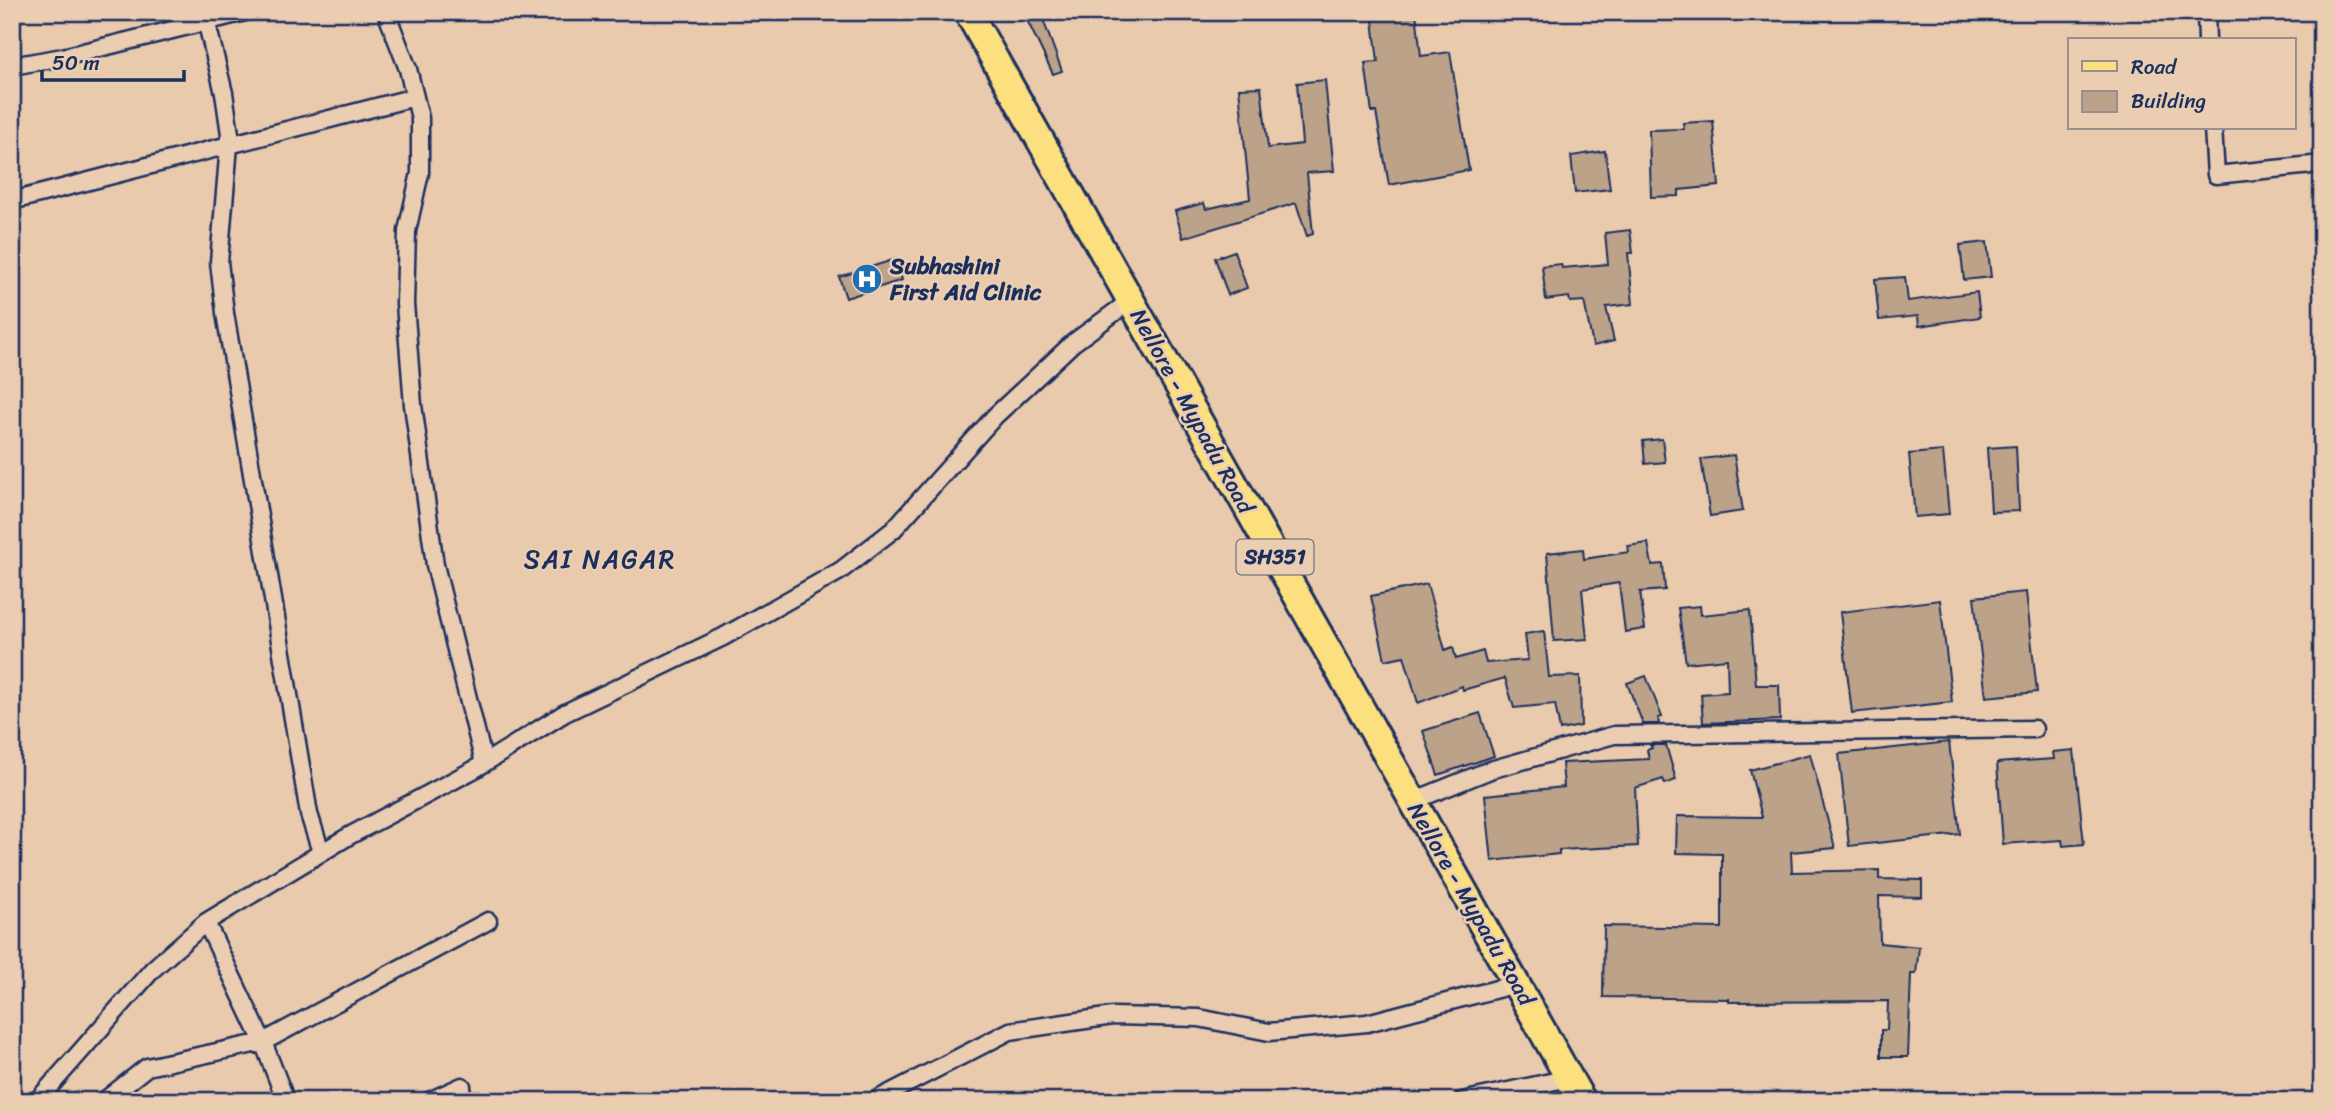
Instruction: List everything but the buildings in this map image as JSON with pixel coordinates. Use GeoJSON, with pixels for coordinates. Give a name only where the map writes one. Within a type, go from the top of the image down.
{"type":"FeatureCollection","features":[{"type":"Feature","properties":{"kind":"main road","name":"Nellore - Mypadu Road"},"geometry":{"type":"LineString","coordinates":[[968,12],[1576,1089]]}},
{"type":"Feature","properties":{"kind":"street"},"geometry":{"type":"LineString","coordinates":[[12,66],[63,57],[205,17],[245,12]]}},
{"type":"Feature","properties":{"kind":"street"},"geometry":{"type":"LineString","coordinates":[[386,12],[408,69],[420,118],[420,173],[407,231],[405,303],[413,405],[435,565],[484,763]]}},
{"type":"Feature","properties":{"kind":"street"},"geometry":{"type":"LineString","coordinates":[[2206,12],[2207,38]]}},
{"type":"Feature","properties":{"kind":"street"},"geometry":{"type":"LineString","coordinates":[[205,17],[224,93],[230,145],[219,261],[225,313],[309,814],[321,852]]}},
{"type":"Feature","properties":{"kind":"street"},"geometry":{"type":"LineString","coordinates":[[12,201],[415,97]]}},
{"type":"Feature","properties":{"kind":"street"},"geometry":{"type":"LineString","coordinates":[[2213,130],[2216,175],[2322,164]]}},
{"type":"Feature","properties":{"kind":"street"},"geometry":{"type":"LineString","coordinates":[[37,1101],[153,969],[206,922],[321,852],[484,763],[565,713],[723,637],[840,571],[893,530],[995,416],[1073,343],[1130,301]]}},
{"type":"Feature","properties":{"kind":"street"},"geometry":{"type":"LineString","coordinates":[[1413,801],[1490,770],[1614,735],[2034,729]]}},
{"type":"Feature","properties":{"kind":"street"},"geometry":{"type":"LineString","coordinates":[[104,1101],[148,1067],[263,1042],[488,921]]}},
{"type":"Feature","properties":{"kind":"street"},"geometry":{"type":"LineString","coordinates":[[206,922],[263,1042],[286,1101]]}},
{"type":"Feature","properties":{"kind":"street"},"geometry":{"type":"LineString","coordinates":[[874,1101],[1010,1031],[1114,1016],[1199,1018],[1269,1032],[1367,1023],[1516,984]]}},
{"type":"Feature","properties":{"kind":"street"},"geometry":{"type":"LineString","coordinates":[[429,1101],[461,1086]]}},
{"type":"Feature","properties":{"kind":"street"},"geometry":{"type":"LineString","coordinates":[[1462,1101],[1576,1089]]}},
{"type":"Feature","properties":{"kind":"place","name":"Subhashini First Aid Clinic"},"geometry":{"type":"Point","coordinates":[867,279]}},
{"type":"Feature","properties":{"kind":"district","name":"SAI NAGAR"},"geometry":{"type":"Point","coordinates":[600,559]}}]}
